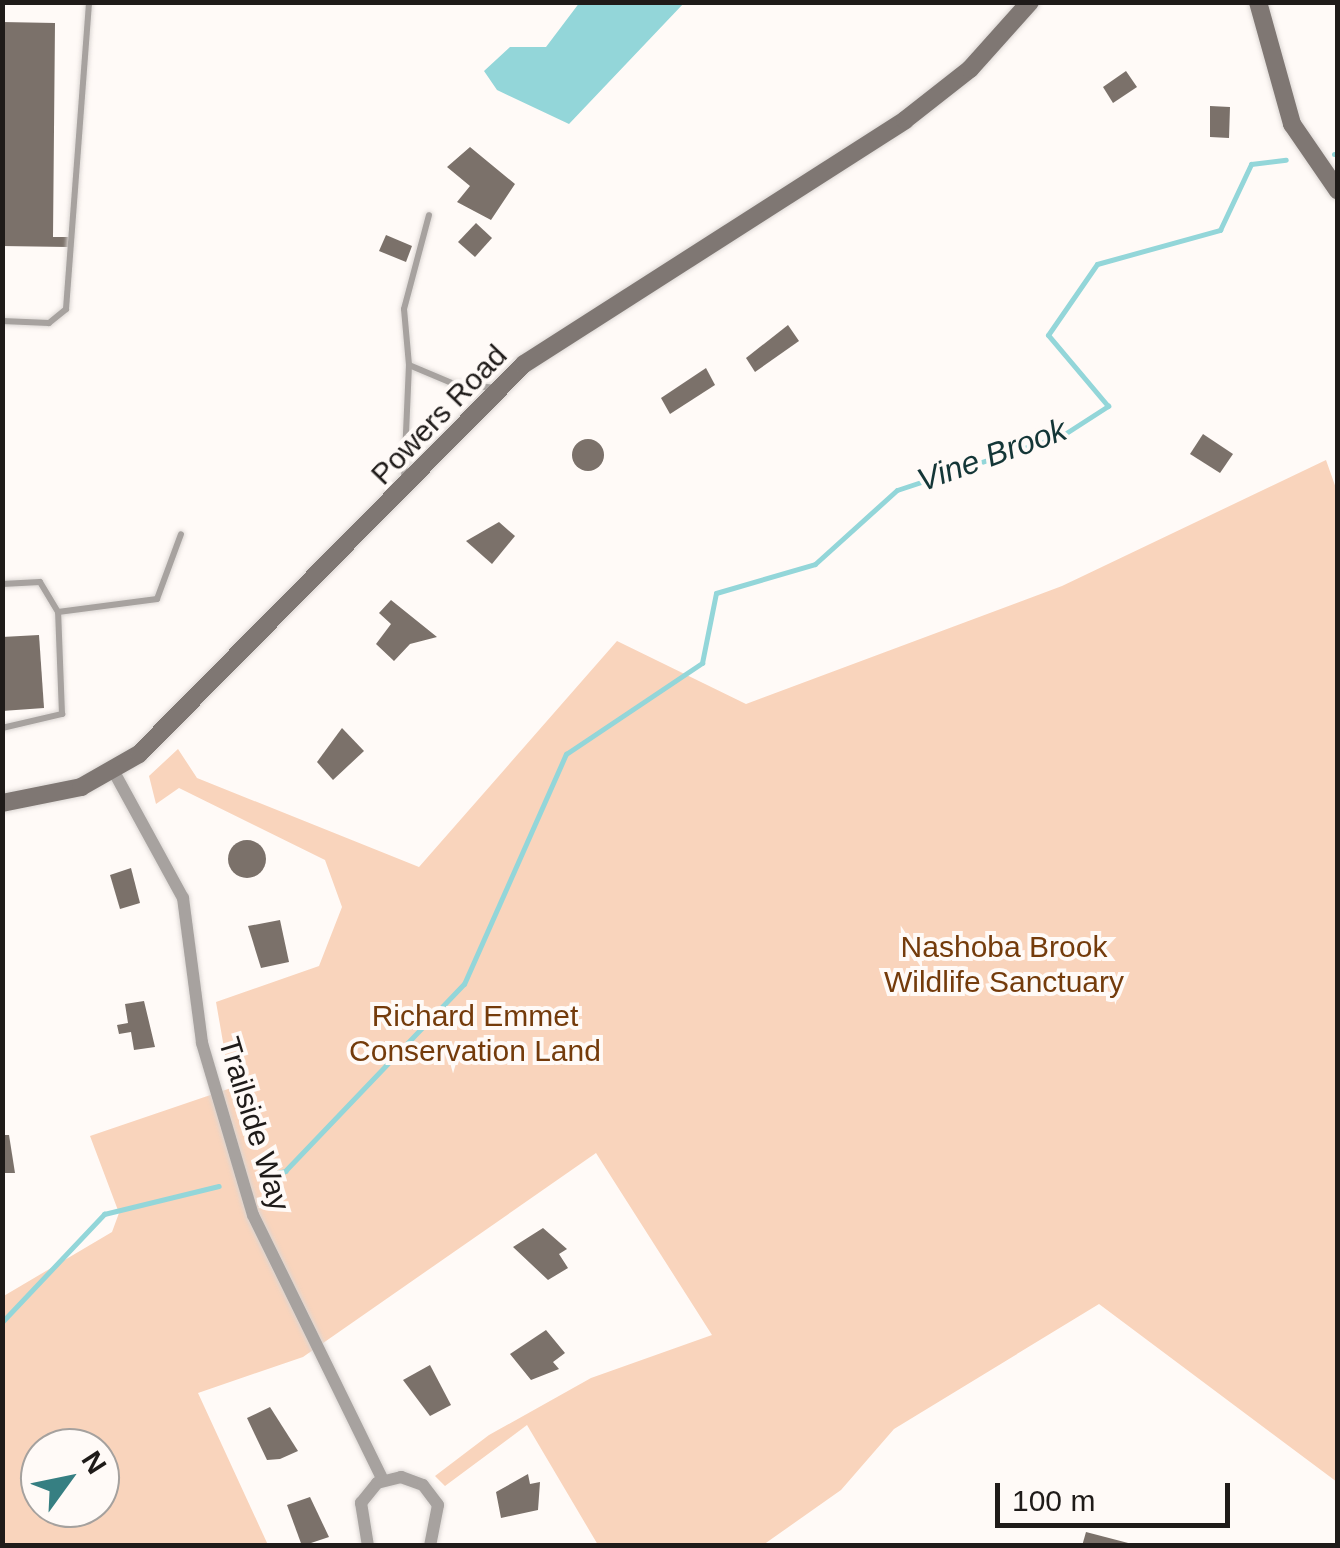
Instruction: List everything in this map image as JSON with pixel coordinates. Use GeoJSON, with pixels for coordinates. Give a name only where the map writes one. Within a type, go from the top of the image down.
{"type":"FeatureCollection","features":[{"type":"Feature","properties":{"kind":"main road","name":"Powers Road"},"geometry":{"type":"LineString","coordinates":[[2,803],[114,772],[175,723],[403,492],[498,389],[592,318],[939,96],[1030,2]]}},
{"type":"Feature","properties":{"kind":"main road"},"geometry":{"type":"LineString","coordinates":[[1258,2],[1292,124],[1338,190]]}},
{"type":"Feature","properties":{"kind":"street","name":"Trailside Way"},"geometry":{"type":"LineString","coordinates":[[114,772],[183,898],[202,1044],[253,1216],[383,1480]]}},
{"type":"Feature","properties":{"kind":"street"},"geometry":{"type":"LineString","coordinates":[[368,1546],[359,1509],[383,1480],[412,1479],[432,1494],[440,1517],[430,1546]]}},
{"type":"Feature","properties":{"kind":"lane"},"geometry":{"type":"LineString","coordinates":[[2,321],[49,323],[66,309],[89,2]]}},
{"type":"Feature","properties":{"kind":"lane"},"geometry":{"type":"LineString","coordinates":[[403,492],[409,364],[404,308],[428,216]]}},
{"type":"Feature","properties":{"kind":"lane"},"geometry":{"type":"LineString","coordinates":[[409,364],[454,384],[498,389]]}},
{"type":"Feature","properties":{"kind":"lane"},"geometry":{"type":"LineString","coordinates":[[58,612],[157,599],[181,534]]}},
{"type":"Feature","properties":{"kind":"lane"},"geometry":{"type":"LineString","coordinates":[[2,584],[40,582],[58,612],[62,714],[2,728]]}},
{"type":"Feature","properties":{"kind":"green space","name":"Nashoba Brook Wildlife Sanctuary"},"geometry":{"type":"Polygon","coordinates":[[[1326,460],[1338,494],[1337,1482],[1099,1304],[894,1429],[841,1490],[763,1545],[598,1545],[527,1425],[445,1486],[435,1476],[489,1435],[591,1378],[712,1335],[596,1153],[303,1357],[198,1393],[268,1545],[3,1545],[2,1297],[112,1232],[119,1213],[90,1136],[231,1088],[216,1002],[319,966],[342,907],[325,860],[179,788],[156,804],[149,776],[178,749],[197,778],[419,867],[617,641],[746,704],[1062,586],[1326,460]]]}},
{"type":"Feature","properties":{"kind":"water"},"geometry":{"type":"Polygon","coordinates":[[[580,2],[684,3],[569,124],[497,90],[484,71],[510,47],[546,47],[580,2]]]}},
{"type":"Feature","properties":{"kind":"building"},"geometry":{"type":"Polygon","coordinates":[[[2,22],[55,23],[53,237],[68,237],[68,247],[2,246],[2,22]]]}},
{"type":"Feature","properties":{"kind":"building"},"geometry":{"type":"Polygon","coordinates":[[[1126,71],[1137,87],[1113,103],[1103,87],[1126,71]]]}},
{"type":"Feature","properties":{"kind":"building"},"geometry":{"type":"Polygon","coordinates":[[[1210,106],[1230,107],[1229,138],[1210,137],[1210,106]]]}},
{"type":"Feature","properties":{"kind":"building"},"geometry":{"type":"Polygon","coordinates":[[[470,147],[515,184],[491,220],[457,202],[470,186],[447,167],[470,147]]]}},
{"type":"Feature","properties":{"kind":"building"},"geometry":{"type":"Polygon","coordinates":[[[476,223],[492,238],[475,257],[458,242],[476,223]]]}},
{"type":"Feature","properties":{"kind":"building"},"geometry":{"type":"Polygon","coordinates":[[[386,235],[412,246],[406,262],[379,251],[386,235]]]}},
{"type":"Feature","properties":{"kind":"building"},"geometry":{"type":"Polygon","coordinates":[[[788,325],[799,341],[755,372],[746,358],[788,325]]]}},
{"type":"Feature","properties":{"kind":"building"},"geometry":{"type":"Polygon","coordinates":[[[706,368],[715,385],[670,414],[661,398],[706,368]]]}},
{"type":"Feature","properties":{"kind":"building"},"geometry":{"type":"Polygon","coordinates":[[[1203,434],[1233,454],[1220,473],[1190,454],[1203,434]]]}},
{"type":"Feature","properties":{"kind":"building"},"geometry":{"type":"Polygon","coordinates":[[[588,439],[600,443],[604,455],[600,467],[588,471],[576,467],[572,455],[576,443],[588,439]]]}},
{"type":"Feature","properties":{"kind":"building"},"geometry":{"type":"Polygon","coordinates":[[[499,522],[515,536],[492,564],[466,541],[499,522]]]}},
{"type":"Feature","properties":{"kind":"building"},"geometry":{"type":"Polygon","coordinates":[[[391,600],[437,637],[410,644],[394,661],[376,644],[391,624],[379,613],[391,600]]]}},
{"type":"Feature","properties":{"kind":"building"},"geometry":{"type":"Polygon","coordinates":[[[39,635],[44,708],[2,711],[2,637],[39,635]]]}},
{"type":"Feature","properties":{"kind":"building"},"geometry":{"type":"Polygon","coordinates":[[[342,728],[364,751],[333,780],[317,762],[342,728]]]}},
{"type":"Feature","properties":{"kind":"building"},"geometry":{"type":"Polygon","coordinates":[[[247,840],[260,846],[266,859],[260,872],[247,878],[234,872],[228,859],[234,846],[247,840]]]}},
{"type":"Feature","properties":{"kind":"building"},"geometry":{"type":"Polygon","coordinates":[[[131,868],[140,903],[120,909],[110,875],[131,868]]]}},
{"type":"Feature","properties":{"kind":"building"},"geometry":{"type":"Polygon","coordinates":[[[280,920],[289,962],[261,968],[248,926],[280,920]]]}},
{"type":"Feature","properties":{"kind":"building"},"geometry":{"type":"Polygon","coordinates":[[[144,1001],[155,1047],[134,1050],[131,1032],[119,1034],[117,1025],[128,1023],[125,1004],[144,1001]]]}},
{"type":"Feature","properties":{"kind":"building"},"geometry":{"type":"Polygon","coordinates":[[[2,1135],[9,1135],[15,1173],[2,1173],[2,1135]]]}},
{"type":"Feature","properties":{"kind":"building"},"geometry":{"type":"Polygon","coordinates":[[[543,1228],[567,1249],[559,1254],[568,1268],[548,1280],[513,1247],[543,1228]]]}},
{"type":"Feature","properties":{"kind":"building"},"geometry":{"type":"Polygon","coordinates":[[[546,1330],[565,1353],[553,1362],[559,1369],[531,1380],[510,1354],[546,1330]]]}},
{"type":"Feature","properties":{"kind":"building"},"geometry":{"type":"Polygon","coordinates":[[[430,1365],[451,1405],[430,1416],[403,1380],[430,1365]]]}},
{"type":"Feature","properties":{"kind":"building"},"geometry":{"type":"Polygon","coordinates":[[[270,1407],[298,1451],[267,1460],[247,1418],[270,1407]]]}},
{"type":"Feature","properties":{"kind":"building"},"geometry":{"type":"Polygon","coordinates":[[[528,1474],[530,1484],[540,1482],[538,1510],[501,1518],[496,1492],[528,1474]]]}},
{"type":"Feature","properties":{"kind":"building"},"geometry":{"type":"Polygon","coordinates":[[[310,1497],[329,1537],[302,1546],[287,1505],[310,1497]]]}},
{"type":"Feature","properties":{"kind":"building"},"geometry":{"type":"Polygon","coordinates":[[[1086,1532],[1132,1544],[1132,1546],[1082,1546],[1086,1532]]]}},
{"type":"Feature","properties":{"kind":"waterway","name":"Vine Brook"},"geometry":{"type":"LineString","coordinates":[[264,1176],[285,1171],[464,984],[566,754],[702,663],[716,593],[815,564],[897,490],[1063,435],[1108,406],[1048,335],[1097,264],[1220,230],[1251,164],[1286,160]]}},
{"type":"Feature","properties":{"kind":"waterway","name":"Vine Brook"},"geometry":{"type":"LineString","coordinates":[[2,1322],[104,1214],[219,1186]]}},
{"type":"Feature","properties":{"kind":"park label","name":"Richard Emmet Conservation Land"},"geometry":{"type":"Point","coordinates":[475,1033]}}]}
